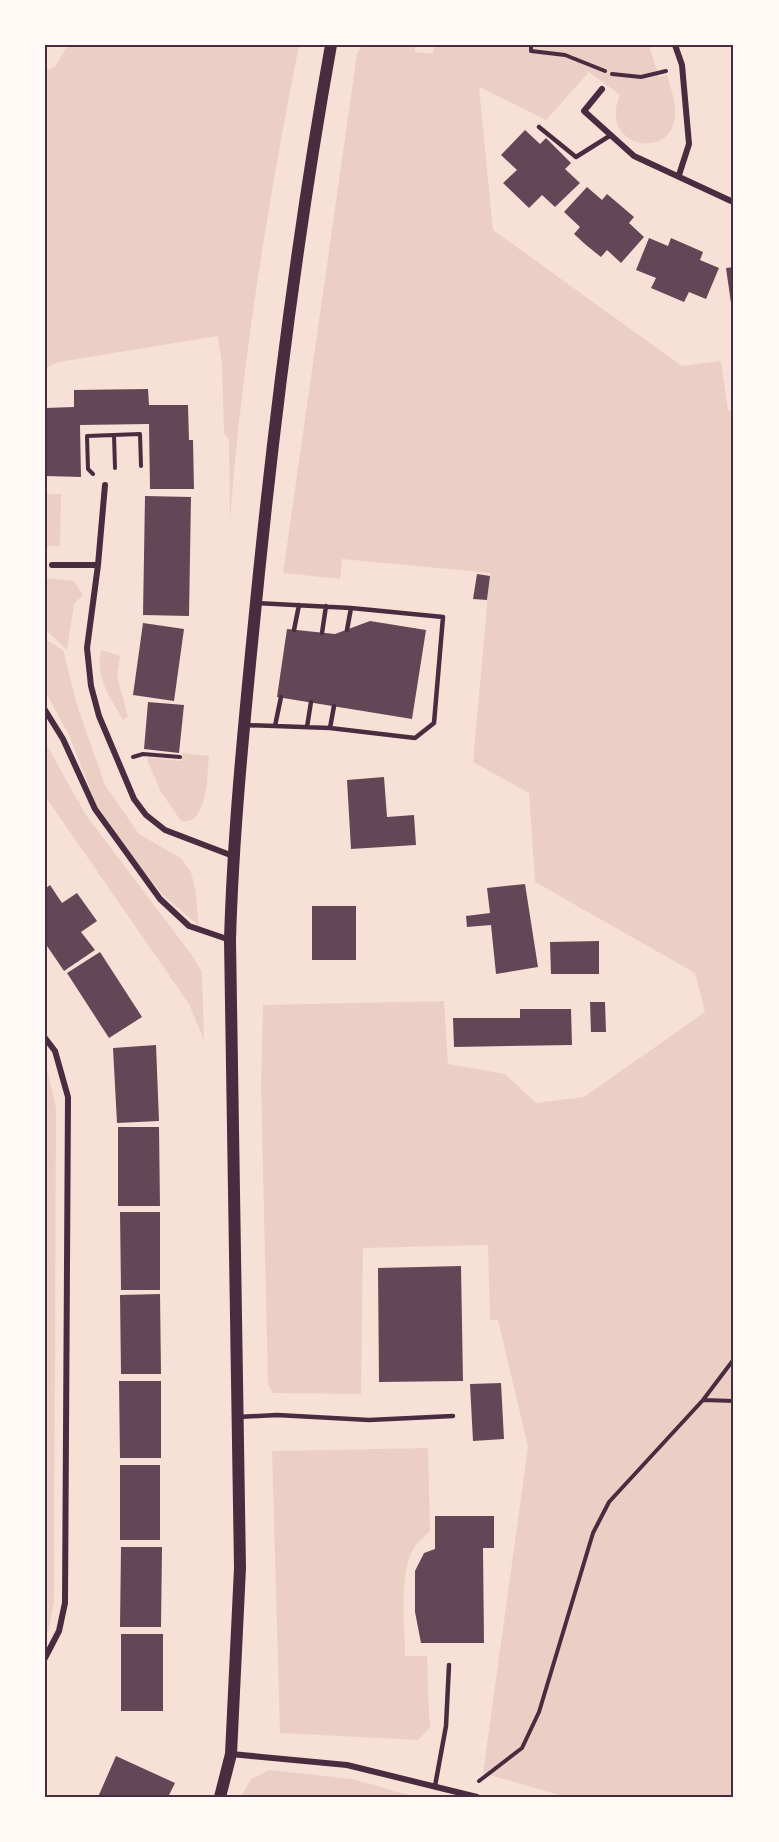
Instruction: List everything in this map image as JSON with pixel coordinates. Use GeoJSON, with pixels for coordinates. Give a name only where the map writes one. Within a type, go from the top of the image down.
{"type":"FeatureCollection","features":[{"type":"Feature","properties":{"kind":"main road"},"geometry":{"type":"LineString","coordinates":[[220,1797],[231,1754],[240,1568],[230,940],[232,856],[264,508],[320,106],[331,45]]}},
{"type":"Feature","properties":{"kind":"street"},"geometry":{"type":"LineString","coordinates":[[675,45],[682,65],[689,144],[679,176]]}},
{"type":"Feature","properties":{"kind":"street"},"geometry":{"type":"LineString","coordinates":[[602,88],[584,111],[634,156],[731,201],[734,200]]}},
{"type":"Feature","properties":{"kind":"street"},"geometry":{"type":"LineString","coordinates":[[105,485],[98,565],[87,648],[91,686],[99,716],[134,799],[146,815],[165,830],[232,856]]}},
{"type":"Feature","properties":{"kind":"street"},"geometry":{"type":"LineString","coordinates":[[52,565],[98,565]]}},
{"type":"Feature","properties":{"kind":"street"},"geometry":{"type":"LineString","coordinates":[[45,710],[63,739],[94,809],[160,899],[189,926],[230,940]]}},
{"type":"Feature","properties":{"kind":"street"},"geometry":{"type":"LineString","coordinates":[[45,1038],[55,1051],[68,1097],[68,1109],[65,1603],[59,1631],[45,1658]]}},
{"type":"Feature","properties":{"kind":"street"},"geometry":{"type":"LineString","coordinates":[[231,1754],[347,1765],[477,1797]]}},
{"type":"Feature","properties":{"kind":"lane"},"geometry":{"type":"LineString","coordinates":[[539,127],[576,157],[611,135]]}},
{"type":"Feature","properties":{"kind":"lane"},"geometry":{"type":"LineString","coordinates":[[244,725],[330,728],[415,738],[434,723],[443,617],[326,606],[256,603]]}},
{"type":"Feature","properties":{"kind":"lane"},"geometry":{"type":"LineString","coordinates":[[294,630],[299,605]]}},
{"type":"Feature","properties":{"kind":"lane"},"geometry":{"type":"LineString","coordinates":[[322,633],[326,606]]}},
{"type":"Feature","properties":{"kind":"lane"},"geometry":{"type":"LineString","coordinates":[[347,630],[351,608]]}},
{"type":"Feature","properties":{"kind":"lane"},"geometry":{"type":"LineString","coordinates":[[276,726],[281,697]]}},
{"type":"Feature","properties":{"kind":"lane"},"geometry":{"type":"LineString","coordinates":[[307,727],[311,702]]}},
{"type":"Feature","properties":{"kind":"lane"},"geometry":{"type":"LineString","coordinates":[[330,728],[334,706]]}},
{"type":"Feature","properties":{"kind":"lane"},"geometry":{"type":"LineString","coordinates":[[238,1417],[277,1415],[369,1420],[453,1416]]}},
{"type":"Feature","properties":{"kind":"lane"},"geometry":{"type":"LineString","coordinates":[[435,1786],[446,1726],[449,1665]]}},
{"type":"Feature","properties":{"kind":"path"},"geometry":{"type":"LineString","coordinates":[[531,45],[531,51],[565,55],[620,76],[640,77],[658,74]]}},
{"type":"Feature","properties":{"kind":"path"},"geometry":{"type":"LineString","coordinates":[[88,469],[87,436],[140,434],[141,466]]}},
{"type":"Feature","properties":{"kind":"path"},"geometry":{"type":"LineString","coordinates":[[114,435],[115,468]]}},
{"type":"Feature","properties":{"kind":"path"},"geometry":{"type":"LineString","coordinates":[[143,754],[180,758]]}},
{"type":"Feature","properties":{"kind":"path"},"geometry":{"type":"LineString","coordinates":[[463,1793],[522,1748],[539,1712],[592,1533],[609,1502],[703,1400],[734,1359]]}},
{"type":"Feature","properties":{"kind":"path"},"geometry":{"type":"LineString","coordinates":[[703,1400],[734,1401]]}},
{"type":"Feature","properties":{"kind":"shaded area"},"geometry":{"type":"Polygon","coordinates":[[[68,45],[299,45],[257,282],[241,401],[230,520],[229,439],[224,434],[222,364],[218,336],[59,362],[45,368],[45,71],[55,67],[68,45]]]}},
{"type":"Feature","properties":{"kind":"shaded area"},"geometry":{"type":"Polygon","coordinates":[[[362,45],[415,45],[415,52],[433,54],[434,46],[421,45],[649,45],[659,77],[667,75],[674,101],[675,116],[671,130],[662,139],[650,143],[638,142],[627,137],[618,127],[616,113],[620,95],[589,72],[546,120],[479,87],[493,230],[682,366],[721,361],[728,411],[734,411],[734,1797],[566,1797],[483,1773],[528,1447],[498,1320],[490,1320],[488,1245],[363,1248],[361,1394],[273,1393],[268,1384],[261,1085],[263,1005],[444,1001],[448,1064],[505,1074],[536,1103],[584,1097],[705,1012],[695,973],[535,882],[529,793],[473,762],[490,573],[342,559],[340,579],[283,573],[357,54],[362,45]]]}},
{"type":"Feature","properties":{"kind":"shaded area"},"geometry":{"type":"Polygon","coordinates":[[[45,494],[61,494],[60,546],[45,546],[45,494]]]}},
{"type":"Feature","properties":{"kind":"shaded area"},"geometry":{"type":"Polygon","coordinates":[[[45,578],[74,581],[83,595],[74,604],[67,650],[45,629],[45,578]]]}},
{"type":"Feature","properties":{"kind":"shaded area"},"geometry":{"type":"Polygon","coordinates":[[[45,639],[63,650],[77,705],[105,785],[139,834],[181,858],[191,872],[199,926],[164,896],[138,864],[96,804],[69,735],[45,691],[45,639]]]}},
{"type":"Feature","properties":{"kind":"shaded area"},"geometry":{"type":"Polygon","coordinates":[[[101,650],[120,656],[117,676],[128,717],[123,720],[102,679],[101,650]]]}},
{"type":"Feature","properties":{"kind":"shaded area"},"geometry":{"type":"Polygon","coordinates":[[[45,742],[86,815],[191,954],[202,972],[204,1040],[189,1004],[45,796],[45,742]]]}},
{"type":"Feature","properties":{"kind":"shaded area"},"geometry":{"type":"Polygon","coordinates":[[[183,753],[209,756],[204,798],[201,808],[190,821],[181,821],[161,792],[147,760],[148,757],[181,761],[183,753]]]}},
{"type":"Feature","properties":{"kind":"shaded area"},"geometry":{"type":"Polygon","coordinates":[[[45,1060],[56,1108],[54,1602],[49,1629],[45,1636],[45,1060]]]}},
{"type":"Feature","properties":{"kind":"shaded area"},"geometry":{"type":"Polygon","coordinates":[[[428,1448],[430,1531],[415,1546],[409,1559],[404,1586],[404,1616],[405,1656],[427,1656],[431,1726],[418,1740],[280,1733],[272,1451],[428,1448]]]}},
{"type":"Feature","properties":{"kind":"shaded area"},"geometry":{"type":"Polygon","coordinates":[[[269,1770],[352,1779],[416,1797],[241,1797],[251,1779],[269,1770]]]}},
{"type":"Feature","properties":{"kind":"building"},"geometry":{"type":"Polygon","coordinates":[[[525,130],[540,144],[546,138],[571,163],[565,169],[580,183],[555,207],[542,195],[529,208],[503,183],[517,170],[501,155],[525,130]]]}},
{"type":"Feature","properties":{"kind":"building"},"geometry":{"type":"Polygon","coordinates":[[[587,187],[602,200],[607,194],[634,217],[629,223],[644,237],[621,263],[607,250],[601,257],[586,245],[574,234],[580,227],[564,212],[587,187]]]}},
{"type":"Feature","properties":{"kind":"building"},"geometry":{"type":"Polygon","coordinates":[[[649,238],[668,246],[671,238],[703,252],[700,260],[719,268],[706,299],[689,292],[684,302],[651,288],[656,278],[636,270],[649,238]]]}},
{"type":"Feature","properties":{"kind":"building"},"geometry":{"type":"Polygon","coordinates":[[[734,267],[734,302],[731,303],[726,268],[734,267]]]}},
{"type":"Feature","properties":{"kind":"building"},"geometry":{"type":"Polygon","coordinates":[[[148,389],[149,405],[188,405],[189,440],[193,440],[194,489],[150,489],[149,424],[80,425],[81,477],[45,476],[45,408],[74,407],[74,390],[148,389]]]}},
{"type":"Feature","properties":{"kind":"building"},"geometry":{"type":"Polygon","coordinates":[[[145,496],[191,497],[189,616],[143,615],[145,496]]]}},
{"type":"Feature","properties":{"kind":"building"},"geometry":{"type":"Polygon","coordinates":[[[477,574],[490,576],[487,600],[473,599],[477,574]]]}},
{"type":"Feature","properties":{"kind":"building"},"geometry":{"type":"Polygon","coordinates":[[[370,621],[426,630],[412,719],[277,697],[287,629],[335,634],[370,621]]]}},
{"type":"Feature","properties":{"kind":"building"},"geometry":{"type":"Polygon","coordinates":[[[143,623],[184,629],[174,701],[133,695],[143,623]]]}},
{"type":"Feature","properties":{"kind":"building"},"geometry":{"type":"Polygon","coordinates":[[[148,702],[184,705],[179,753],[144,749],[148,702]]]}},
{"type":"Feature","properties":{"kind":"building"},"geometry":{"type":"Polygon","coordinates":[[[384,777],[387,817],[414,815],[416,845],[351,849],[347,780],[384,777]]]}},
{"type":"Feature","properties":{"kind":"building"},"geometry":{"type":"Polygon","coordinates":[[[525,884],[538,967],[496,974],[491,925],[467,927],[466,916],[490,913],[487,888],[525,884]]]}},
{"type":"Feature","properties":{"kind":"building"},"geometry":{"type":"Polygon","coordinates":[[[50,885],[62,903],[77,893],[97,921],[81,932],[95,950],[64,971],[45,943],[45,889],[50,885]]]}},
{"type":"Feature","properties":{"kind":"building"},"geometry":{"type":"Polygon","coordinates":[[[312,906],[356,906],[356,960],[312,960],[312,906]]]}},
{"type":"Feature","properties":{"kind":"building"},"geometry":{"type":"Polygon","coordinates":[[[599,941],[599,974],[551,974],[550,942],[599,941]]]}},
{"type":"Feature","properties":{"kind":"building"},"geometry":{"type":"Polygon","coordinates":[[[100,952],[142,1017],[109,1038],[67,973],[100,952]]]}},
{"type":"Feature","properties":{"kind":"building"},"geometry":{"type":"Polygon","coordinates":[[[590,1002],[605,1002],[606,1032],[591,1032],[590,1002]]]}},
{"type":"Feature","properties":{"kind":"building"},"geometry":{"type":"Polygon","coordinates":[[[520,1009],[571,1009],[572,1045],[454,1047],[453,1018],[520,1018],[520,1009]]]}},
{"type":"Feature","properties":{"kind":"building"},"geometry":{"type":"Polygon","coordinates":[[[156,1045],[159,1121],[117,1123],[113,1048],[156,1045]]]}},
{"type":"Feature","properties":{"kind":"building"},"geometry":{"type":"Polygon","coordinates":[[[118,1127],[159,1127],[160,1206],[118,1206],[118,1127]]]}},
{"type":"Feature","properties":{"kind":"building"},"geometry":{"type":"Polygon","coordinates":[[[120,1212],[160,1212],[160,1290],[121,1290],[120,1212]]]}},
{"type":"Feature","properties":{"kind":"building"},"geometry":{"type":"Polygon","coordinates":[[[461,1266],[463,1381],[379,1382],[378,1268],[461,1266]]]}},
{"type":"Feature","properties":{"kind":"building"},"geometry":{"type":"Polygon","coordinates":[[[160,1294],[161,1374],[121,1374],[120,1295],[160,1294]]]}},
{"type":"Feature","properties":{"kind":"building"},"geometry":{"type":"Polygon","coordinates":[[[119,1381],[161,1381],[161,1458],[120,1458],[119,1381]]]}},
{"type":"Feature","properties":{"kind":"building"},"geometry":{"type":"Polygon","coordinates":[[[501,1383],[504,1439],[473,1441],[470,1384],[501,1383]]]}},
{"type":"Feature","properties":{"kind":"building"},"geometry":{"type":"Polygon","coordinates":[[[120,1465],[160,1465],[160,1540],[120,1540],[120,1465]]]}},
{"type":"Feature","properties":{"kind":"building"},"geometry":{"type":"Polygon","coordinates":[[[435,1516],[494,1516],[494,1548],[483,1548],[484,1643],[421,1643],[415,1612],[415,1571],[424,1553],[435,1549],[435,1516]]]}},
{"type":"Feature","properties":{"kind":"building"},"geometry":{"type":"Polygon","coordinates":[[[121,1547],[162,1547],[161,1627],[120,1627],[121,1547]]]}},
{"type":"Feature","properties":{"kind":"building"},"geometry":{"type":"Polygon","coordinates":[[[121,1634],[163,1634],[163,1711],[121,1711],[121,1634]]]}},
{"type":"Feature","properties":{"kind":"building"},"geometry":{"type":"Polygon","coordinates":[[[116,1756],[175,1783],[168,1797],[98,1797],[116,1756]]]}}]}
